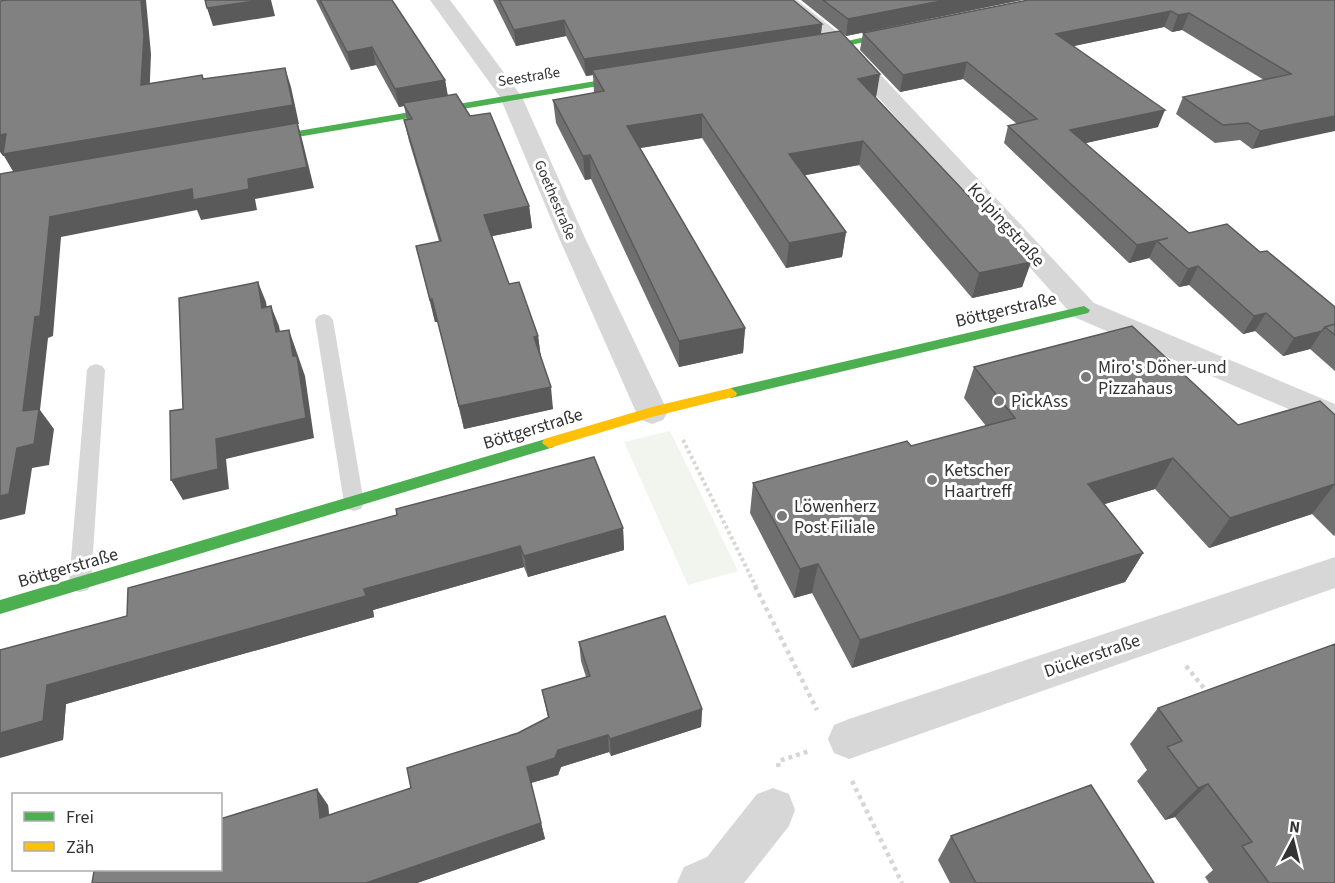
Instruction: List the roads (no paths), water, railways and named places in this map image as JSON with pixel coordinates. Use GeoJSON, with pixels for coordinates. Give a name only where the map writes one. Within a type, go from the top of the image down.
{"type":"FeatureCollection","features":[{"type":"Feature","properties":{"kind":"street","name":"Goethestraße"},"geometry":{"type":"LineString","coordinates":[[440,0],[511,96],[572,238],[652,412]]}},
{"type":"Feature","properties":{"kind":"street","name":"Kolpingstraße"},"geometry":{"type":"LineString","coordinates":[[785,0],[842,45],[1084,310],[1335,417]]}},
{"type":"Feature","properties":{"kind":"street"},"geometry":{"type":"LineString","coordinates":[[797,52],[918,29]]}},
{"type":"Feature","properties":{"kind":"street","name":"Seestraße"},"geometry":{"type":"LineString","coordinates":[[244,143],[511,96],[650,75]]}},
{"type":"Feature","properties":{"kind":"street","name":"Böttgerstraße"},"geometry":{"type":"LineString","coordinates":[[0,607],[652,412],[1084,310]]}},
{"type":"Feature","properties":{"kind":"street","name":"Dückerstraße"},"geometry":{"type":"LineString","coordinates":[[849,757],[1160,633],[1335,572]]}},
{"type":"Feature","properties":{"kind":"street"},"geometry":{"type":"LineString","coordinates":[[700,883],[723,873],[773,810]]}},
{"type":"Feature","properties":{"kind":"lane"},"geometry":{"type":"LineString","coordinates":[[324,320],[354,503]]}},
{"type":"Feature","properties":{"kind":"lane"},"geometry":{"type":"LineString","coordinates":[[80,583],[96,370]]}},
{"type":"Feature","properties":{"kind":"place","name":"Miro's Döner-und Pizzahaus"},"geometry":{"type":"Point","coordinates":[1086,377]}},
{"type":"Feature","properties":{"kind":"place","name":"PickAss"},"geometry":{"type":"Point","coordinates":[999,401]}},
{"type":"Feature","properties":{"kind":"place","name":"Ketscher Haartreff"},"geometry":{"type":"Point","coordinates":[932,480]}},
{"type":"Feature","properties":{"kind":"place","name":"Löwenherz Post Filiale"},"geometry":{"type":"Point","coordinates":[782,516]}}]}
